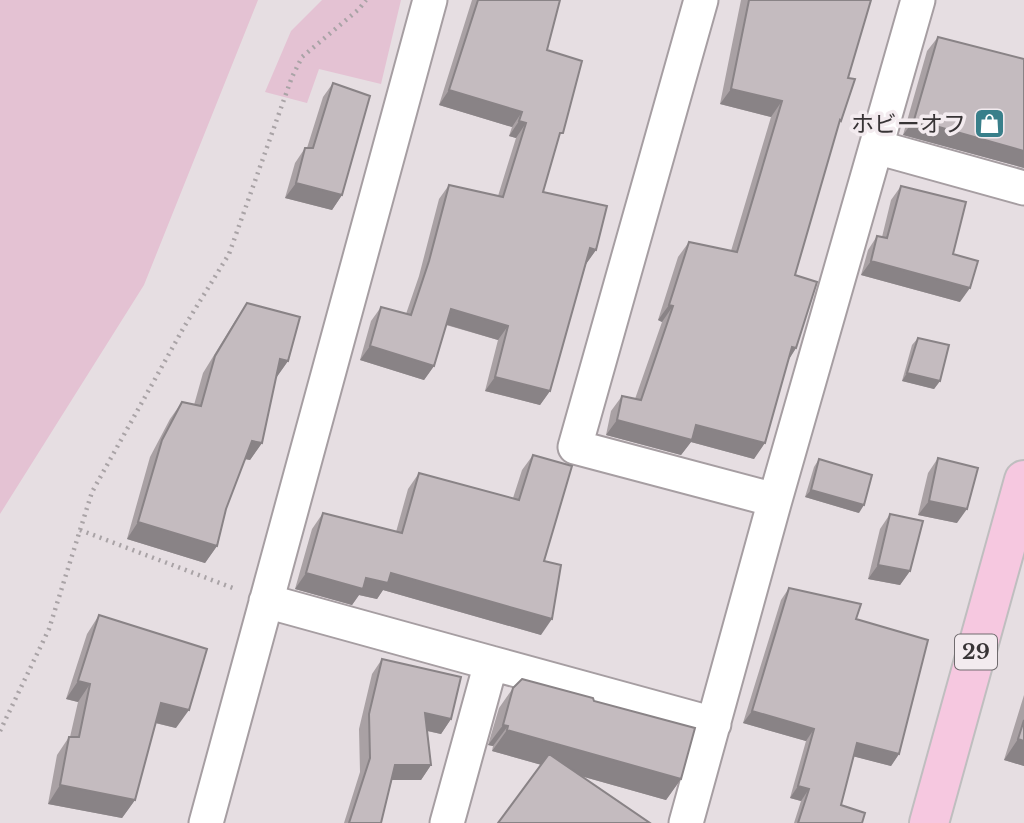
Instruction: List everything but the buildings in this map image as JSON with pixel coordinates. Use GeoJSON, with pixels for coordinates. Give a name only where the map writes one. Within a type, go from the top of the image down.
{"type":"FeatureCollection","features":[{"type":"Feature","properties":{"kind":"main road","name":"29"},"geometry":{"type":"LineString","coordinates":[[929,823],[1024,480]]}},
{"type":"Feature","properties":{"kind":"street"},"geometry":{"type":"LineString","coordinates":[[206,823],[430,0]]}},
{"type":"Feature","properties":{"kind":"street"},"geometry":{"type":"LineString","coordinates":[[701,0],[575,447],[775,500]]}},
{"type":"Feature","properties":{"kind":"street"},"geometry":{"type":"LineString","coordinates":[[686,823],[918,0]]}},
{"type":"Feature","properties":{"kind":"street"},"geometry":{"type":"LineString","coordinates":[[876,147],[1024,188]]}},
{"type":"Feature","properties":{"kind":"street"},"geometry":{"type":"LineString","coordinates":[[266,601],[714,724]]}},
{"type":"Feature","properties":{"kind":"street"},"geometry":{"type":"LineString","coordinates":[[447,823],[491,663]]}},
{"type":"Feature","properties":{"kind":"path"},"geometry":{"type":"LineString","coordinates":[[0,731],[49,629],[92,492],[184,327],[214,283],[229,254],[292,77],[302,57],[366,0]]}},
{"type":"Feature","properties":{"kind":"path"},"geometry":{"type":"LineString","coordinates":[[80,530],[266,601]]}},
{"type":"Feature","properties":{"kind":"shaded area"},"geometry":{"type":"Polygon","coordinates":[[[0,0],[258,0],[144,285],[0,514],[0,0]]]}},
{"type":"Feature","properties":{"kind":"shaded area"},"geometry":{"type":"Polygon","coordinates":[[[322,0],[401,0],[381,84],[319,69],[307,103],[265,92],[291,31],[322,0]]]}},
{"type":"Feature","properties":{"kind":"place","name":"ホビーオフ"},"geometry":{"type":"Point","coordinates":[989,124]}}]}
